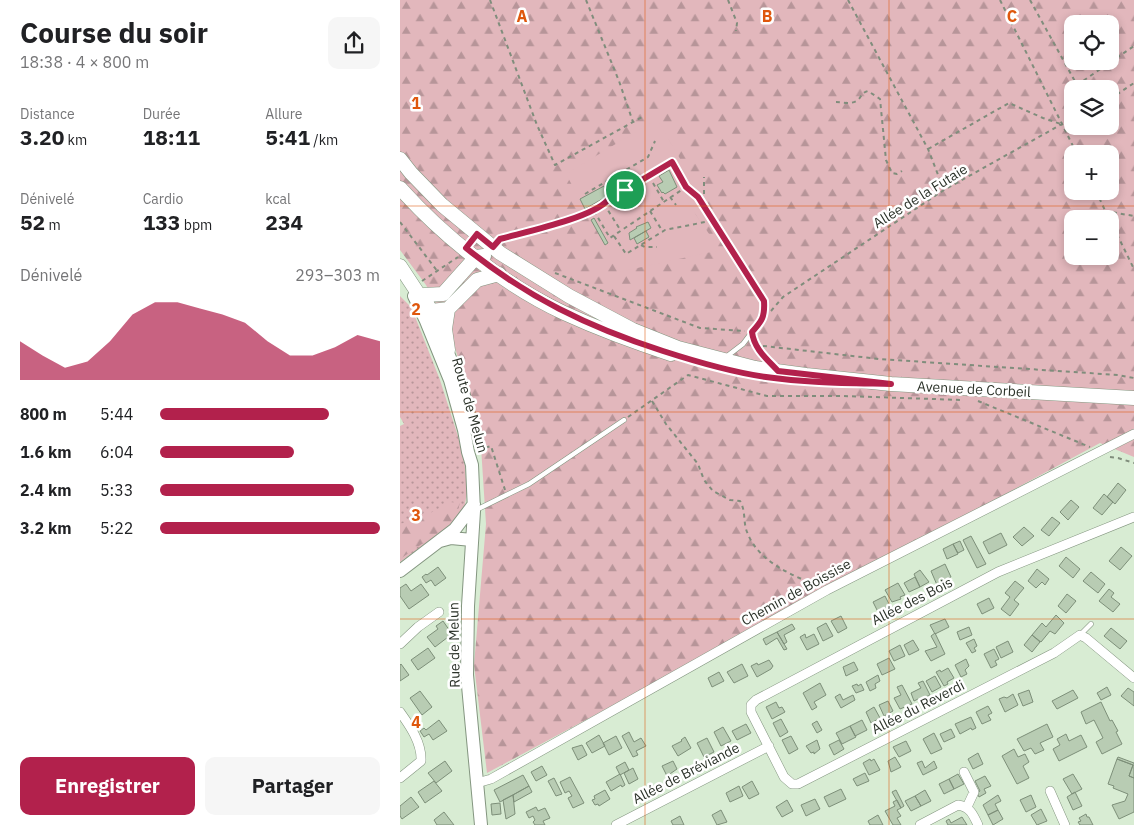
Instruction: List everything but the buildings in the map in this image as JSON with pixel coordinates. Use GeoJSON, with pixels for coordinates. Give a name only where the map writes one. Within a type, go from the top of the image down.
{"type":"FeatureCollection","features":[{"type":"Feature","properties":{"kind":"main road","name":"Avenue de Corbeil"},"geometry":{"type":"LineString","coordinates":[[400,159],[488,256],[633,330],[678,348],[754,368],[891,384],[1134,398]]}},
{"type":"Feature","properties":{"kind":"main road"},"geometry":{"type":"LineString","coordinates":[[400,188],[459,248],[488,256],[532,296],[562,312],[623,338],[702,364],[768,378],[891,384]]}},
{"type":"Feature","properties":{"kind":"main road"},"geometry":{"type":"LineString","coordinates":[[459,248],[462,272]]}},
{"type":"Feature","properties":{"kind":"main road"},"geometry":{"type":"LineString","coordinates":[[427,316],[462,272],[488,256]]}},
{"type":"Feature","properties":{"kind":"main road"},"geometry":{"type":"LineString","coordinates":[[427,316],[448,309],[477,280],[488,256]]}},
{"type":"Feature","properties":{"kind":"main road"},"geometry":{"type":"LineString","coordinates":[[400,266],[425,304],[427,316]]}},
{"type":"Feature","properties":{"kind":"main road"},"geometry":{"type":"LineString","coordinates":[[421,289],[443,294]]}},
{"type":"Feature","properties":{"kind":"main road"},"geometry":{"type":"LineString","coordinates":[[448,309],[445,329],[448,350]]}},
{"type":"Feature","properties":{"kind":"street"},"geometry":{"type":"LineString","coordinates":[[400,259],[421,289],[427,316]]}},
{"type":"Feature","properties":{"kind":"street"},"geometry":{"type":"LineString","coordinates":[[400,272],[427,316]]}},
{"type":"Feature","properties":{"kind":"street","name":"Route de Melun"},"geometry":{"type":"LineString","coordinates":[[427,316],[448,350],[462,388],[472,428],[472,465]]}},
{"type":"Feature","properties":{"kind":"street","name":"Route de Melun"},"geometry":{"type":"LineString","coordinates":[[427,316],[450,380],[472,465]]}},
{"type":"Feature","properties":{"kind":"street","name":"Chemin de Boissise"},"geometry":{"type":"LineString","coordinates":[[477,783],[500,774],[827,590],[1134,434]]}},
{"type":"Feature","properties":{"kind":"street","name":"Rue de Melun"},"geometry":{"type":"LineString","coordinates":[[472,465],[474,507],[468,606],[468,675],[481,825]]}},
{"type":"Feature","properties":{"kind":"street"},"geometry":{"type":"LineString","coordinates":[[400,571],[456,529],[474,507]]}},
{"type":"Feature","properties":{"kind":"street","name":"Allée des Bois"},"geometry":{"type":"LineString","coordinates":[[769,746],[751,712],[751,705],[756,700],[998,572],[1134,517]]}},
{"type":"Feature","properties":{"kind":"street"},"geometry":{"type":"LineString","coordinates":[[456,529],[473,524]]}},
{"type":"Feature","properties":{"kind":"street"},"geometry":{"type":"LineString","coordinates":[[440,541],[451,538],[472,540]]}},
{"type":"Feature","properties":{"kind":"street"},"geometry":{"type":"LineString","coordinates":[[400,644],[418,627],[439,612]]}},
{"type":"Feature","properties":{"kind":"street"},"geometry":{"type":"LineString","coordinates":[[1080,635],[1134,678]]}},
{"type":"Feature","properties":{"kind":"street","name":"Allée du Reverdi"},"geometry":{"type":"LineString","coordinates":[[769,746],[784,777],[792,784],[798,784],[1054,653],[1080,635]]}},
{"type":"Feature","properties":{"kind":"street"},"geometry":{"type":"LineString","coordinates":[[400,712],[410,725],[422,751],[421,761],[400,778]]}},
{"type":"Feature","properties":{"kind":"street","name":"Allée de Bréviande"},"geometry":{"type":"LineString","coordinates":[[616,825],[769,746]]}},
{"type":"Feature","properties":{"kind":"street"},"geometry":{"type":"LineString","coordinates":[[964,772],[974,792],[967,807]]}},
{"type":"Feature","properties":{"kind":"street"},"geometry":{"type":"LineString","coordinates":[[1050,790],[1065,825]]}},
{"type":"Feature","properties":{"kind":"street"},"geometry":{"type":"LineString","coordinates":[[920,825],[958,805],[967,807],[978,825]]}},
{"type":"Feature","properties":{"kind":"lane"},"geometry":{"type":"LineString","coordinates":[[698,197],[764,301],[764,313],[760,322]]}},
{"type":"Feature","properties":{"kind":"lane"},"geometry":{"type":"LineString","coordinates":[[488,256],[500,239],[588,214]]}},
{"type":"Feature","properties":{"kind":"lane"},"geometry":{"type":"LineString","coordinates":[[722,360],[743,344],[752,332]]}},
{"type":"Feature","properties":{"kind":"lane"},"geometry":{"type":"LineString","coordinates":[[474,507],[529,484],[624,420]]}},
{"type":"Feature","properties":{"kind":"lane","name":"Allée du Reverdi"},"geometry":{"type":"LineString","coordinates":[[1080,635],[1091,624]]}},
{"type":"Feature","properties":{"kind":"path"},"geometry":{"type":"LineString","coordinates":[[490,0],[554,166],[644,116]]}},
{"type":"Feature","properties":{"kind":"path"},"geometry":{"type":"LineString","coordinates":[[586,0],[619,81],[633,122]]}},
{"type":"Feature","properties":{"kind":"path"},"geometry":{"type":"LineString","coordinates":[[728,0],[737,23],[736,31]]}},
{"type":"Feature","properties":{"kind":"path"},"geometry":{"type":"LineString","coordinates":[[848,0],[928,149],[944,190]]}},
{"type":"Feature","properties":{"kind":"path"},"geometry":{"type":"LineString","coordinates":[[1000,0],[1072,145]]}},
{"type":"Feature","properties":{"kind":"path"},"geometry":{"type":"LineString","coordinates":[[1030,0],[1073,80]]}},
{"type":"Feature","properties":{"kind":"path"},"geometry":{"type":"LineString","coordinates":[[1087,80],[1134,46]]}},
{"type":"Feature","properties":{"kind":"path"},"geometry":{"type":"LineString","coordinates":[[1119,93],[1134,83]]}},
{"type":"Feature","properties":{"kind":"path"},"geometry":{"type":"LineString","coordinates":[[836,102],[851,103],[857,101],[863,92],[868,91],[874,93],[880,99],[886,160],[892,173],[897,174],[902,171]]}},
{"type":"Feature","properties":{"kind":"path"},"geometry":{"type":"LineString","coordinates":[[928,149],[1009,103],[1062,124]]}},
{"type":"Feature","properties":{"kind":"path","name":"Allée de la Futaie"},"geometry":{"type":"LineString","coordinates":[[760,322],[783,297],[944,190],[1062,124]]}},
{"type":"Feature","properties":{"kind":"path"},"geometry":{"type":"LineString","coordinates":[[584,194],[648,157],[655,141]]}},
{"type":"Feature","properties":{"kind":"path"},"geometry":{"type":"LineString","coordinates":[[588,214],[672,162],[686,187],[698,197]]}},
{"type":"Feature","properties":{"kind":"path"},"geometry":{"type":"LineString","coordinates":[[617,175],[625,190]]}},
{"type":"Feature","properties":{"kind":"path"},"geometry":{"type":"LineString","coordinates":[[649,176],[664,202]]}},
{"type":"Feature","properties":{"kind":"path"},"geometry":{"type":"LineString","coordinates":[[701,203],[704,192],[704,177]]}},
{"type":"Feature","properties":{"kind":"path"},"geometry":{"type":"LineString","coordinates":[[594,210],[610,238],[686,187]]}},
{"type":"Feature","properties":{"kind":"path"},"geometry":{"type":"LineString","coordinates":[[670,197],[676,205]]}},
{"type":"Feature","properties":{"kind":"path"},"geometry":{"type":"LineString","coordinates":[[604,204],[620,231]]}},
{"type":"Feature","properties":{"kind":"path"},"geometry":{"type":"LineString","coordinates":[[650,211],[663,232]]}},
{"type":"Feature","properties":{"kind":"path"},"geometry":{"type":"LineString","coordinates":[[1119,213],[1134,216]]}},
{"type":"Feature","properties":{"kind":"path"},"geometry":{"type":"LineString","coordinates":[[400,222],[438,272]]}},
{"type":"Feature","properties":{"kind":"path"},"geometry":{"type":"LineString","coordinates":[[614,235],[626,254],[663,232],[702,223]]}},
{"type":"Feature","properties":{"kind":"path"},"geometry":{"type":"LineString","coordinates":[[1119,238],[1134,269]]}},
{"type":"Feature","properties":{"kind":"path"},"geometry":{"type":"LineString","coordinates":[[641,245],[657,247]]}},
{"type":"Feature","properties":{"kind":"path"},"geometry":{"type":"LineString","coordinates":[[421,289],[459,248]]}},
{"type":"Feature","properties":{"kind":"path"},"geometry":{"type":"LineString","coordinates":[[551,272],[700,328],[752,332],[755,345],[778,371]]}},
{"type":"Feature","properties":{"kind":"path"},"geometry":{"type":"LineString","coordinates":[[755,345],[878,359],[1118,375],[1134,378]]}},
{"type":"Feature","properties":{"kind":"path"},"geometry":{"type":"LineString","coordinates":[[624,420],[688,375],[767,396],[844,396],[968,400]]}},
{"type":"Feature","properties":{"kind":"path"},"geometry":{"type":"LineString","coordinates":[[652,401],[666,424],[698,464],[704,480],[713,491],[730,500],[740,501],[743,506],[747,531],[758,552],[789,574],[827,590]]}},
{"type":"Feature","properties":{"kind":"path"},"geometry":{"type":"LineString","coordinates":[[988,401],[978,401],[1101,451],[1108,457],[1134,463]]}},
{"type":"Feature","properties":{"kind":"green space"},"geometry":{"type":"Polygon","coordinates":[[[400,0],[1134,0],[1134,457],[1100,443],[487,773],[474,665],[486,524],[481,447],[470,397],[449,328],[426,285],[400,250],[400,0]]]}},
{"type":"Feature","properties":{"kind":"green space"},"geometry":{"type":"Polygon","coordinates":[[[657,119],[701,195],[688,203],[720,250],[619,272],[566,174],[657,119]]]}},
{"type":"Feature","properties":{"kind":"green space"},"geometry":{"type":"Polygon","coordinates":[[[400,296],[410,306],[414,314],[440,380],[464,455],[467,492],[464,511],[457,521],[400,562],[400,426],[404,424],[400,417],[400,296]]]}},
{"type":"Feature","properties":{"kind":"green space"},"geometry":{"type":"Polygon","coordinates":[[[449,502],[460,503],[454,522],[400,559],[400,524],[427,515],[449,502]]]}},
{"type":"Feature","properties":{"kind":"route"},"geometry":{"type":"LineString","coordinates":[[672,162],[686,187],[698,197],[764,301],[764,313],[752,332],[753,340],[761,353],[778,371],[891,384],[768,378],[702,364],[623,338],[562,312],[532,296],[499,274],[466,248],[477,234],[493,247],[500,239],[588,214],[625,190],[672,162]]}}]}
